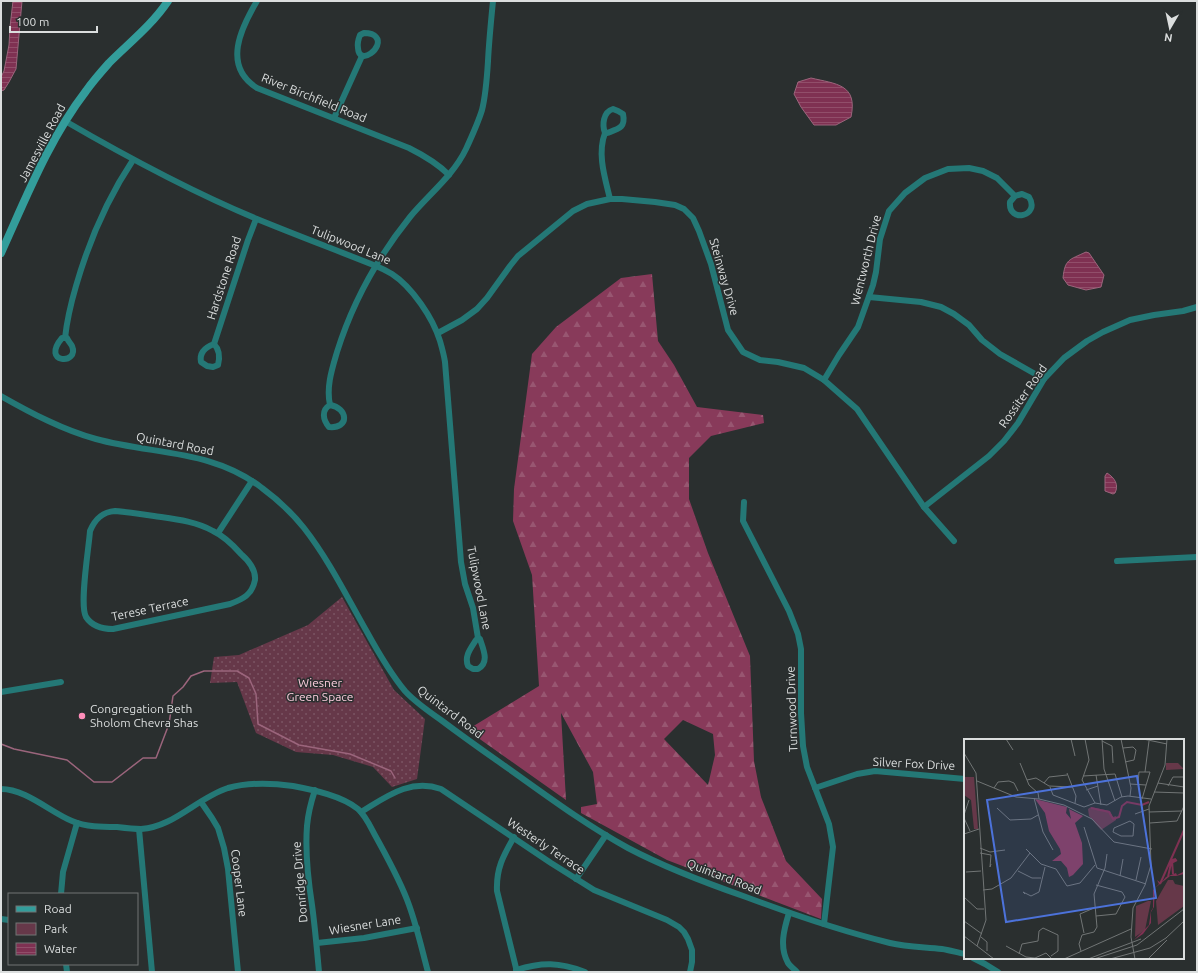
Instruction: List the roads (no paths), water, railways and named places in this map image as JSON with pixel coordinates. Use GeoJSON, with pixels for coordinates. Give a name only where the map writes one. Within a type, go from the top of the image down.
{"type":"FeatureCollection","features":[{"type":"Feature","properties":{"kind":"street","name":"Jamesville Road"},"geometry":{"type":"LineString","coordinates":[[1,253],[48,151],[65,121],[86,90],[109,64],[151,23],[168,1]]}},
{"type":"Feature","properties":{"kind":"street","name":"River Birchfield Road"},"geometry":{"type":"LineString","coordinates":[[257,1],[241,34],[237,55],[243,74],[252,84],[257,88],[409,148],[425,156],[449,175]]}},
{"type":"Feature","properties":{"kind":"street"},"geometry":{"type":"LineString","coordinates":[[330,405],[328,386],[332,368],[345,328],[360,293],[390,244],[411,216],[449,175],[465,151],[475,129],[482,108],[486,84],[493,1]]}},
{"type":"Feature","properties":{"kind":"street"},"geometry":{"type":"LineString","coordinates":[[334,118],[362,56]]}},
{"type":"Feature","properties":{"kind":"street","name":"Tulipwood Lane"},"geometry":{"type":"LineString","coordinates":[[65,121],[133,160],[256,219],[376,266],[391,274],[408,289],[422,305],[438,333],[445,362],[461,562],[465,584],[473,608],[478,638],[480,639],[485,657],[482,666],[478,669],[473,669],[468,666],[466,661],[467,656],[478,638]]}},
{"type":"Feature","properties":{"kind":"street"},"geometry":{"type":"LineString","coordinates":[[605,134],[602,141],[601,156],[610,199]]}},
{"type":"Feature","properties":{"kind":"street"},"geometry":{"type":"LineString","coordinates":[[65,338],[71,304],[82,264],[91,240],[108,202],[133,160]]}},
{"type":"Feature","properties":{"kind":"street","name":"Wentworth Drive"},"geometry":{"type":"LineString","coordinates":[[824,380],[858,327],[870,297],[876,272],[880,239],[889,212],[905,192],[925,178],[948,169],[969,168],[983,171],[997,178],[1015,196]]}},
{"type":"Feature","properties":{"kind":"street","name":"Steinway Drive"},"geometry":{"type":"LineString","coordinates":[[438,333],[462,320],[477,309],[518,256],[567,215],[587,204],[610,199],[622,199],[675,205],[684,209],[693,218],[700,231],[711,264],[728,330],[742,352],[760,360],[778,362],[804,368],[824,380],[857,409],[924,507],[954,541]]}},
{"type":"Feature","properties":{"kind":"street","name":"Hardstone Road"},"geometry":{"type":"LineString","coordinates":[[214,344],[256,219]]}},
{"type":"Feature","properties":{"kind":"street"},"geometry":{"type":"LineString","coordinates":[[870,297],[921,302],[941,307],[969,325],[982,340],[1000,354],[1044,379]]}},
{"type":"Feature","properties":{"kind":"street","name":"Rossiter Road"},"geometry":{"type":"LineString","coordinates":[[924,507],[989,456],[1004,441],[1018,423],[1044,379],[1069,354],[1103,332],[1130,320],[1183,311],[1197,307]]}},
{"type":"Feature","properties":{"kind":"street","name":"Quintard Road"},"geometry":{"type":"LineString","coordinates":[[1,396],[45,419],[97,440],[203,459],[237,472],[252,481],[280,503],[302,525],[319,549],[377,650],[405,691],[419,704],[463,737],[557,803],[606,835],[653,860],[717,887],[789,913],[854,934],[895,944],[944,949],[964,954]]}},
{"type":"Feature","properties":{"kind":"street"},"geometry":{"type":"LineString","coordinates":[[218,533],[252,481]]}},
{"type":"Feature","properties":{"kind":"street","name":"Turnwood Drive"},"geometry":{"type":"LineString","coordinates":[[744,502],[743,520],[789,611],[798,634],[801,649],[801,713],[803,746],[807,767],[829,824],[833,847],[824,924]]}},
{"type":"Feature","properties":{"kind":"street","name":"Terese Terrace"},"geometry":{"type":"LineString","coordinates":[[114,511],[131,512],[198,524],[218,533],[232,544],[250,562],[254,569],[255,576],[252,588],[241,600],[230,604],[113,629],[104,629],[96,626],[87,618],[84,605],[90,531],[93,524],[100,516],[114,511]]}},
{"type":"Feature","properties":{"kind":"street"},"geometry":{"type":"LineString","coordinates":[[1117,561],[1197,557]]}},
{"type":"Feature","properties":{"kind":"street"},"geometry":{"type":"LineString","coordinates":[[1,692],[61,682]]}},
{"type":"Feature","properties":{"kind":"street","name":"Silver Fox Drive"},"geometry":{"type":"LineString","coordinates":[[815,788],[857,774],[875,771],[964,779]]}},
{"type":"Feature","properties":{"kind":"street"},"geometry":{"type":"LineString","coordinates":[[1,789],[13,791],[25,796],[77,823],[92,826],[139,829],[150,828],[167,822],[216,793],[228,788],[245,785],[264,783],[280,784],[315,790],[336,797],[361,812],[393,868],[409,904],[417,928],[428,972]]}},
{"type":"Feature","properties":{"kind":"street","name":"Westerly Terrace"},"geometry":{"type":"LineString","coordinates":[[361,812],[392,793],[412,786],[426,785],[441,789],[594,890],[667,920],[679,927],[688,939],[692,950],[690,972]]}},
{"type":"Feature","properties":{"kind":"street","name":"Donridge Drive"},"geometry":{"type":"LineString","coordinates":[[315,790],[307,826],[306,849],[319,972]]}},
{"type":"Feature","properties":{"kind":"street","name":"Cooper Lane"},"geometry":{"type":"LineString","coordinates":[[201,802],[218,828],[224,848],[228,869],[238,972]]}},
{"type":"Feature","properties":{"kind":"street"},"geometry":{"type":"LineString","coordinates":[[61,893],[63,872],[77,823]]}},
{"type":"Feature","properties":{"kind":"street"},"geometry":{"type":"LineString","coordinates":[[139,829],[152,972]]}},
{"type":"Feature","properties":{"kind":"street"},"geometry":{"type":"LineString","coordinates":[[576,879],[606,835]]}},
{"type":"Feature","properties":{"kind":"street"},"geometry":{"type":"LineString","coordinates":[[514,837],[500,864],[496,884],[516,971],[544,963],[555,963],[585,972]]}},
{"type":"Feature","properties":{"kind":"street"},"geometry":{"type":"LineString","coordinates":[[789,913],[783,935],[784,953],[788,963],[797,972]]}},
{"type":"Feature","properties":{"kind":"street","name":"Wiesner Lane"},"geometry":{"type":"LineString","coordinates":[[316,943],[364,938],[417,928]]}},
{"type":"Feature","properties":{"kind":"street"},"geometry":{"type":"LineString","coordinates":[[975,959],[998,972]]}},
{"type":"Feature","properties":{"kind":"water"},"geometry":{"type":"Polygon","coordinates":[[[13,1],[22,1],[16,69],[4,90],[1,91],[1,77],[4,71],[9,45],[13,1]]]}},
{"type":"Feature","properties":{"kind":"water"},"geometry":{"type":"Polygon","coordinates":[[[811,78],[843,87],[851,98],[851,117],[836,125],[814,125],[794,94],[798,82],[811,78]]]}},
{"type":"Feature","properties":{"kind":"water"},"geometry":{"type":"Polygon","coordinates":[[[1086,252],[1089,253],[1104,275],[1101,287],[1086,290],[1068,285],[1063,278],[1065,267],[1069,261],[1086,252]]]}},
{"type":"Feature","properties":{"kind":"water"},"geometry":{"type":"Polygon","coordinates":[[[1107,473],[1114,479],[1117,487],[1115,493],[1113,494],[1105,491],[1105,476],[1107,473]]]}},
{"type":"Feature","properties":{"kind":"waterway"},"geometry":{"type":"LineString","coordinates":[[1,744],[14,749],[67,760],[94,782],[112,782],[143,758],[156,758],[169,724],[173,696],[183,687],[191,676],[204,671],[237,671],[249,678],[256,694],[258,724],[299,745],[350,754],[391,771],[395,778]]}},
{"type":"Feature","properties":{"kind":"place","name":"Congregation Beth Sholom Chevra Shas"},"geometry":{"type":"Point","coordinates":[82,716]}},
{"type":"Feature","properties":{"kind":"park label","name":"Wiesner Green Space"},"geometry":{"type":"Point","coordinates":[320,690]}}]}
